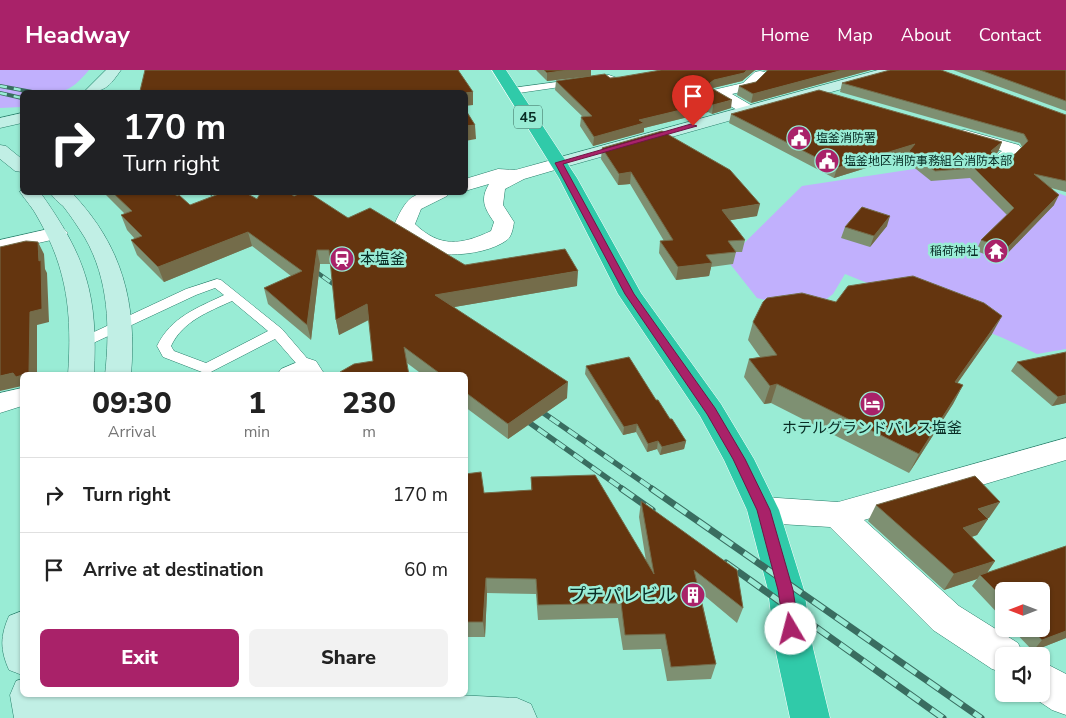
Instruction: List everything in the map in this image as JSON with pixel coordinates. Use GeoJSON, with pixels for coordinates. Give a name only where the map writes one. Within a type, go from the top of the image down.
{"type":"FeatureCollection","features":[{"type":"Feature","properties":{"kind":"highway","name":"45"},"geometry":{"type":"LineString","coordinates":[[499,70],[559,163],[630,294],[711,411],[739,459],[763,510],[786,590],[794,648],[810,718]]}},
{"type":"Feature","properties":{"kind":"street"},"geometry":{"type":"LineString","coordinates":[[93,90],[106,80],[114,70]]}},
{"type":"Feature","properties":{"kind":"street"},"geometry":{"type":"LineString","coordinates":[[434,195],[414,206],[404,225],[415,236],[431,246],[455,248],[482,244],[500,235],[504,222],[492,206],[492,197],[497,186],[517,175],[894,70]]}},
{"type":"Feature","properties":{"kind":"street"},"geometry":{"type":"LineString","coordinates":[[750,111],[718,93],[748,86],[760,75]]}},
{"type":"Feature","properties":{"kind":"street"},"geometry":{"type":"LineString","coordinates":[[818,92],[841,99]]}},
{"type":"Feature","properties":{"kind":"street"},"geometry":{"type":"LineString","coordinates":[[0,123],[20,118]]}},
{"type":"Feature","properties":{"kind":"street"},"geometry":{"type":"LineString","coordinates":[[953,132],[1013,149],[1006,158],[998,162]]}},
{"type":"Feature","properties":{"kind":"street"},"geometry":{"type":"LineString","coordinates":[[0,150],[20,166]]}},
{"type":"Feature","properties":{"kind":"street"},"geometry":{"type":"LineString","coordinates":[[468,184],[498,175],[517,175]]}},
{"type":"Feature","properties":{"kind":"street"},"geometry":{"type":"LineString","coordinates":[[32,195],[48,215],[75,270],[80,292],[84,342],[81,372]]}},
{"type":"Feature","properties":{"kind":"street"},"geometry":{"type":"LineString","coordinates":[[62,195],[95,235],[116,284],[122,324],[118,372]]}},
{"type":"Feature","properties":{"kind":"street"},"geometry":{"type":"LineString","coordinates":[[0,246],[57,233]]}},
{"type":"Feature","properties":{"kind":"street"},"geometry":{"type":"LineString","coordinates":[[0,403],[20,398]]}},
{"type":"Feature","properties":{"kind":"street"},"geometry":{"type":"LineString","coordinates":[[763,510],[838,515],[943,483],[1066,449]]}},
{"type":"Feature","properties":{"kind":"street"},"geometry":{"type":"LineString","coordinates":[[838,515],[946,618],[995,650]]}},
{"type":"Feature","properties":{"kind":"street"},"geometry":{"type":"LineString","coordinates":[[1050,686],[1066,696]]}},
{"type":"Feature","properties":{"kind":"street"},"geometry":{"type":"LineString","coordinates":[[30,697],[34,718]]}},
{"type":"Feature","properties":{"kind":"street"},"geometry":{"type":"LineString","coordinates":[[34,718],[43,697]]}},
{"type":"Feature","properties":{"kind":"street"},"geometry":{"type":"LineString","coordinates":[[47,718],[138,709],[287,701],[350,714],[517,718]]}},
{"type":"Feature","properties":{"kind":"lane"},"geometry":{"type":"LineString","coordinates":[[609,77],[607,75],[623,72]]}},
{"type":"Feature","properties":{"kind":"lane"},"geometry":{"type":"LineString","coordinates":[[512,91],[609,77],[619,82],[636,79]]}},
{"type":"Feature","properties":{"kind":"lane"},"geometry":{"type":"LineString","coordinates":[[84,342],[191,292],[217,284],[277,332],[296,351],[303,372]]}},
{"type":"Feature","properties":{"kind":"lane"},"geometry":{"type":"LineString","coordinates":[[233,296],[189,317],[175,326],[168,335],[164,346],[168,354],[203,372],[277,332]]}},
{"type":"Feature","properties":{"kind":"shaded area"},"geometry":{"type":"Polygon","coordinates":[[[0,70],[89,70],[73,86],[66,90],[20,90],[20,107],[0,108],[0,70]]]}},
{"type":"Feature","properties":{"kind":"shaded area"},"geometry":{"type":"Polygon","coordinates":[[[914,169],[1005,170],[1029,182],[1066,196],[1066,349],[1037,354],[1003,338],[845,274],[833,294],[811,311],[757,298],[727,260],[802,186],[914,169]]]}},
{"type":"Feature","properties":{"kind":"building"},"geometry":{"type":"Polygon","coordinates":[[[145,70],[458,70],[473,92],[468,93],[468,90],[140,90],[145,70]]]}},
{"type":"Feature","properties":{"kind":"building"},"geometry":{"type":"Polygon","coordinates":[[[544,70],[569,70],[547,73],[544,70]]]}},
{"type":"Feature","properties":{"kind":"building"},"geometry":{"type":"Polygon","coordinates":[[[661,70],[747,70],[744,73],[714,80],[710,83],[713,89],[732,100],[713,105],[710,103],[639,120],[644,123],[594,137],[581,117],[592,116],[556,81],[605,74],[610,78],[620,77],[661,70]]]}},
{"type":"Feature","properties":{"kind":"building"},"geometry":{"type":"Polygon","coordinates":[[[768,70],[843,70],[753,94],[739,86],[756,82],[768,70]]]}},
{"type":"Feature","properties":{"kind":"building"},"geometry":{"type":"Polygon","coordinates":[[[890,70],[941,70],[1066,115],[1066,181],[1034,174],[1059,195],[1006,249],[981,240],[1014,208],[974,168],[935,171],[909,151],[915,144],[837,168],[731,114],[819,90],[1002,142],[991,151],[996,157],[1006,158],[1015,154],[1028,141],[1024,134],[842,83],[890,70]]]}},
{"type":"Feature","properties":{"kind":"building"},"geometry":{"type":"Polygon","coordinates":[[[980,70],[1066,70],[1066,101],[980,70]]]}},
{"type":"Feature","properties":{"kind":"building"},"geometry":{"type":"Polygon","coordinates":[[[468,114],[475,125],[468,126],[468,114]]]}},
{"type":"Feature","properties":{"kind":"building"},"geometry":{"type":"Polygon","coordinates":[[[662,131],[730,170],[760,204],[722,210],[745,240],[728,241],[736,252],[706,255],[712,263],[678,267],[660,241],[673,240],[631,172],[619,174],[602,148],[662,131]]]}},
{"type":"Feature","properties":{"kind":"building"},"geometry":{"type":"Polygon","coordinates":[[[115,195],[179,195],[190,205],[216,195],[250,195],[257,199],[259,195],[313,195],[348,218],[370,208],[465,265],[565,249],[578,271],[435,295],[568,382],[508,424],[468,394],[468,372],[438,372],[404,347],[408,372],[340,372],[354,364],[373,361],[367,304],[336,320],[329,250],[317,250],[307,325],[264,288],[302,271],[248,232],[158,267],[131,240],[142,236],[121,215],[132,211],[115,195]]]}},
{"type":"Feature","properties":{"kind":"building"},"geometry":{"type":"Polygon","coordinates":[[[862,207],[890,216],[874,236],[845,227],[862,207]]]}},
{"type":"Feature","properties":{"kind":"building"},"geometry":{"type":"Polygon","coordinates":[[[26,241],[38,242],[39,261],[41,260],[42,309],[30,312],[29,372],[20,372],[20,376],[16,377],[13,373],[0,376],[0,247],[26,241]]]}},
{"type":"Feature","properties":{"kind":"building"},"geometry":{"type":"Polygon","coordinates":[[[913,276],[984,303],[1002,316],[955,382],[963,385],[919,454],[777,384],[770,386],[749,359],[777,355],[753,322],[767,298],[802,293],[836,302],[848,286],[913,276]]]}},
{"type":"Feature","properties":{"kind":"building"},"geometry":{"type":"Polygon","coordinates":[[[1066,352],[1066,395],[1058,397],[1017,362],[1066,352]]]}},
{"type":"Feature","properties":{"kind":"building"},"geometry":{"type":"Polygon","coordinates":[[[629,357],[656,400],[658,400],[670,419],[672,419],[686,441],[662,447],[658,441],[648,444],[637,424],[624,427],[586,366],[629,357]]]}},
{"type":"Feature","properties":{"kind":"building"},"geometry":{"type":"Polygon","coordinates":[[[481,472],[484,493],[532,490],[531,477],[595,475],[654,574],[641,501],[737,570],[743,608],[694,570],[716,664],[671,667],[665,634],[625,635],[621,603],[538,605],[536,579],[486,578],[483,622],[468,622],[468,474],[481,472]]]}},
{"type":"Feature","properties":{"kind":"building"},"geometry":{"type":"Polygon","coordinates":[[[975,476],[1000,502],[978,509],[988,519],[963,528],[995,561],[954,574],[876,505],[975,476]]]}},
{"type":"Feature","properties":{"kind":"building"},"geometry":{"type":"Polygon","coordinates":[[[1066,546],[1066,631],[1050,637],[1050,582],[995,582],[995,590],[980,575],[1066,546]]]}},
{"type":"Feature","properties":{"kind":"railway"},"geometry":{"type":"LineString","coordinates":[[0,86],[21,90]]}},
{"type":"Feature","properties":{"kind":"railway"},"geometry":{"type":"LineString","coordinates":[[0,93],[20,98]]}},
{"type":"Feature","properties":{"kind":"railway"},"geometry":{"type":"LineString","coordinates":[[214,195],[226,205]]}},
{"type":"Feature","properties":{"kind":"railway"},"geometry":{"type":"LineString","coordinates":[[308,266],[343,291]]}},
{"type":"Feature","properties":{"kind":"railway"},"geometry":{"type":"LineString","coordinates":[[532,405],[654,490]]}},
{"type":"Feature","properties":{"kind":"railway"},"geometry":{"type":"LineString","coordinates":[[520,416],[624,490]]}},
{"type":"Feature","properties":{"kind":"railway"},"geometry":{"type":"LineString","coordinates":[[622,489],[652,510]]}},
{"type":"Feature","properties":{"kind":"railway"},"geometry":{"type":"LineString","coordinates":[[652,489],[981,718]]}},
{"type":"Feature","properties":{"kind":"railway"},"geometry":{"type":"LineString","coordinates":[[726,563],[943,718]]}},
{"type":"Feature","properties":{"kind":"place","name":"塩釜消防署"},"geometry":{"type":"Point","coordinates":[799,138]}},
{"type":"Feature","properties":{"kind":"place","name":"塩釜地区消防事務組合消防本部"},"geometry":{"type":"Point","coordinates":[827,161]}},
{"type":"Feature","properties":{"kind":"place","name":"稲荷神社"},"geometry":{"type":"Point","coordinates":[996,251]}},
{"type":"Feature","properties":{"kind":"place","name":"本塩釜"},"geometry":{"type":"Point","coordinates":[342,259]}},
{"type":"Feature","properties":{"kind":"place","name":"ホテルグランドパレス塩釜"},"geometry":{"type":"Point","coordinates":[872,404]}},
{"type":"Feature","properties":{"kind":"place","name":"プチパレビル"},"geometry":{"type":"Point","coordinates":[693,595]}},
{"type":"Feature","properties":{"kind":"route"},"geometry":{"type":"LineString","coordinates":[[693,126],[599,150],[559,163],[630,294],[711,411],[739,459],[763,510],[786,590],[791,629]]}}]}
